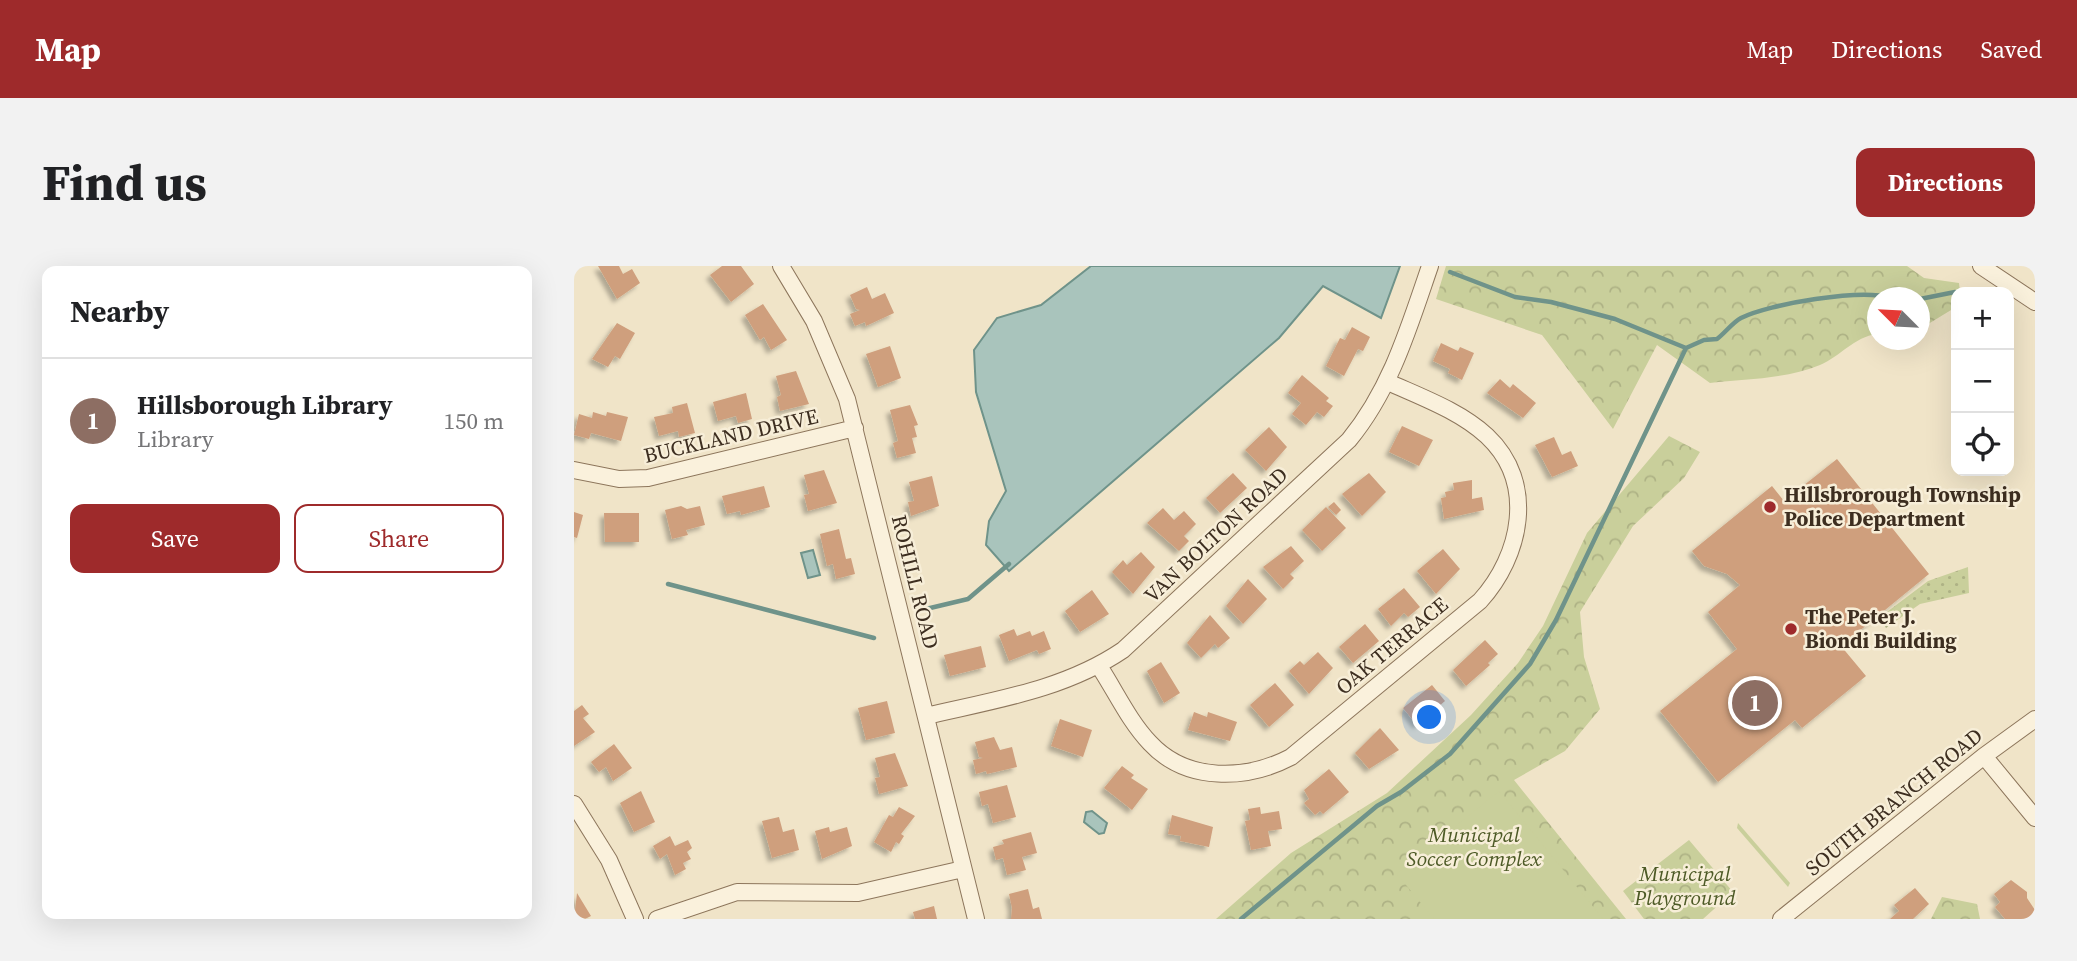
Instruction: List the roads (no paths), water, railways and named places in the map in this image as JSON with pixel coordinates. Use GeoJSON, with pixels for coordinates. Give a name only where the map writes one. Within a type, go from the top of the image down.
{"type":"FeatureCollection","features":[{"type":"Feature","properties":{"kind":"street","name":"ROHILL ROAD"},"geometry":{"type":"LineString","coordinates":[[782,266],[814,321],[833,361],[855,428],[976,919]]}},
{"type":"Feature","properties":{"kind":"street","name":"VAN BOLTON ROAD"},"geometry":{"type":"LineString","coordinates":[[926,716],[1042,688],[1099,666],[1123,650],[1349,440],[1367,418],[1388,382],[1430,266]]}},
{"type":"Feature","properties":{"kind":"street"},"geometry":{"type":"LineString","coordinates":[[1981,266],[2035,302]]}},
{"type":"Feature","properties":{"kind":"street","name":"OAK TERRACE"},"geometry":{"type":"LineString","coordinates":[[1099,666],[1135,725],[1152,745],[1169,758],[1193,769],[1214,774],[1254,772],[1291,757],[1480,601],[1497,582],[1510,559],[1518,534],[1519,508],[1514,481],[1503,457],[1489,437],[1468,421],[1388,382]]}},
{"type":"Feature","properties":{"kind":"street","name":"BUCKLAND DRIVE"},"geometry":{"type":"LineString","coordinates":[[574,470],[619,479],[648,478],[855,428]]}},
{"type":"Feature","properties":{"kind":"street","name":"SOUTH BRANCH ROAD"},"geometry":{"type":"LineString","coordinates":[[1781,919],[1984,756],[2035,719]]}},
{"type":"Feature","properties":{"kind":"street"},"geometry":{"type":"LineString","coordinates":[[1984,756],[2035,818]]}},
{"type":"Feature","properties":{"kind":"street"},"geometry":{"type":"LineString","coordinates":[[574,804],[609,860],[635,919]]}},
{"type":"Feature","properties":{"kind":"street"},"geometry":{"type":"LineString","coordinates":[[657,919],[737,892],[858,893],[963,869]]}},
{"type":"Feature","properties":{"kind":"water"},"geometry":{"type":"Polygon","coordinates":[[[1091,266],[1400,266],[1381,318],[1323,286],[1279,338],[1009,571],[986,545],[989,521],[1006,491],[976,392],[974,350],[997,318],[1041,305],[1091,266]]]}},
{"type":"Feature","properties":{"kind":"water"},"geometry":{"type":"Polygon","coordinates":[[[813,550],[820,575],[808,578],[801,553],[813,550]]]}},
{"type":"Feature","properties":{"kind":"water"},"geometry":{"type":"Polygon","coordinates":[[[1092,811],[1107,823],[1104,833],[1099,834],[1084,822],[1086,812],[1092,811]]]}},
{"type":"Feature","properties":{"kind":"waterway"},"geometry":{"type":"LineString","coordinates":[[1450,272],[1515,297],[1551,302],[1615,319],[1686,348]]}},
{"type":"Feature","properties":{"kind":"waterway"},"geometry":{"type":"LineString","coordinates":[[1930,297],[1951,293]]}},
{"type":"Feature","properties":{"kind":"waterway"},"geometry":{"type":"LineString","coordinates":[[1241,919],[1377,806],[1401,792],[1450,754],[1530,664],[1556,620],[1686,348],[1704,340],[1717,339],[1735,322],[1754,313],[1816,299],[1867,295]]}},
{"type":"Feature","properties":{"kind":"waterway"},"geometry":{"type":"LineString","coordinates":[[926,609],[968,599],[1009,564]]}},
{"type":"Feature","properties":{"kind":"waterway"},"geometry":{"type":"LineString","coordinates":[[668,584],[874,638]]}},
{"type":"Feature","properties":{"kind":"place","name":"Hillsbrorough Township Police Department"},"geometry":{"type":"Point","coordinates":[1770,507]}},
{"type":"Feature","properties":{"kind":"place","name":"The Peter J. Biondi Building"},"geometry":{"type":"Point","coordinates":[1791,629]}},
{"type":"Feature","properties":{"kind":"place","name":"Hillsborough Library"},"geometry":{"type":"Point","coordinates":[1755,703]}},
{"type":"Feature","properties":{"kind":"park label","name":"Municipal Soccer Complex"},"geometry":{"type":"Point","coordinates":[1474,847]}},
{"type":"Feature","properties":{"kind":"park label","name":"Municipal Playground"},"geometry":{"type":"Point","coordinates":[1685,886]}}]}
